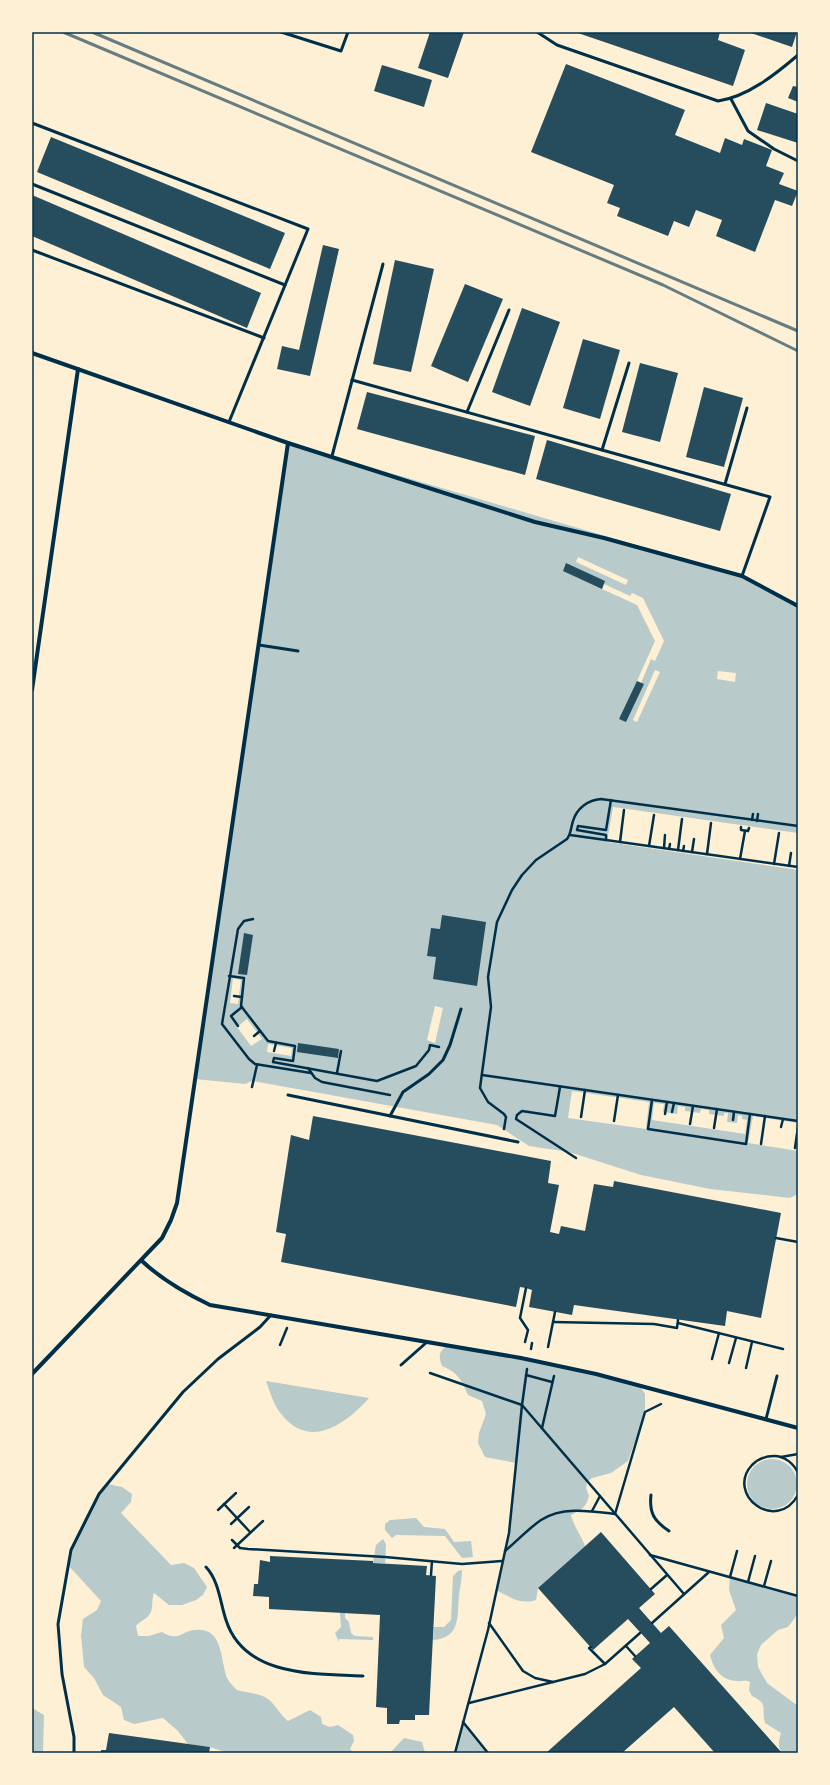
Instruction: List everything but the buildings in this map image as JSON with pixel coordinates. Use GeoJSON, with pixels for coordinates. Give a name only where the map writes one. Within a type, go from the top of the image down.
{"type":"FeatureCollection","features":[{"type":"Feature","properties":{"kind":"street"},"geometry":{"type":"LineString","coordinates":[[32,353],[288,443],[535,522],[604,538],[742,576],[798,606]]}},
{"type":"Feature","properties":{"kind":"street"},"geometry":{"type":"LineString","coordinates":[[32,690],[78,369]]}},
{"type":"Feature","properties":{"kind":"street"},"geometry":{"type":"LineString","coordinates":[[32,1374],[142,1261],[162,1238],[177,1203],[288,443]]}},
{"type":"Feature","properties":{"kind":"street"},"geometry":{"type":"LineString","coordinates":[[142,1261],[163,1279],[183,1292],[210,1305],[428,1340],[581,1371],[798,1428]]}},
{"type":"Feature","properties":{"kind":"lane"},"geometry":{"type":"LineString","coordinates":[[281,32],[341,51],[348,32]]}},
{"type":"Feature","properties":{"kind":"lane"},"geometry":{"type":"LineString","coordinates":[[537,32],[557,45],[718,101],[731,99],[778,71],[798,55]]}},
{"type":"Feature","properties":{"kind":"lane"},"geometry":{"type":"LineString","coordinates":[[731,99],[748,131],[774,149],[798,161]]}},
{"type":"Feature","properties":{"kind":"lane"},"geometry":{"type":"LineString","coordinates":[[32,124],[308,229],[229,422]]}},
{"type":"Feature","properties":{"kind":"lane"},"geometry":{"type":"LineString","coordinates":[[32,184],[285,285]]}},
{"type":"Feature","properties":{"kind":"lane"},"geometry":{"type":"LineString","coordinates":[[32,250],[264,338]]}},
{"type":"Feature","properties":{"kind":"lane"},"geometry":{"type":"LineString","coordinates":[[332,456],[383,264]]}},
{"type":"Feature","properties":{"kind":"lane"},"geometry":{"type":"LineString","coordinates":[[467,412],[509,310]]}},
{"type":"Feature","properties":{"kind":"lane"},"geometry":{"type":"LineString","coordinates":[[602,450],[629,363]]}},
{"type":"Feature","properties":{"kind":"lane"},"geometry":{"type":"LineString","coordinates":[[352,380],[770,497],[742,576]]}},
{"type":"Feature","properties":{"kind":"lane"},"geometry":{"type":"LineString","coordinates":[[726,484],[747,408]]}},
{"type":"Feature","properties":{"kind":"lane"},"geometry":{"type":"LineString","coordinates":[[259,645],[298,651]]}},
{"type":"Feature","properties":{"kind":"lane"},"geometry":{"type":"LineString","coordinates":[[390,1116],[403,1092],[429,1074],[443,1060],[448,1050],[461,1009]]}},
{"type":"Feature","properties":{"kind":"lane"},"geometry":{"type":"LineString","coordinates":[[288,1095],[518,1142]]}},
{"type":"Feature","properties":{"kind":"lane"},"geometry":{"type":"LineString","coordinates":[[74,1753],[74,1737],[62,1674],[58,1624],[71,1550],[99,1494],[183,1392],[218,1359],[260,1327],[271,1315]]}},
{"type":"Feature","properties":{"kind":"lane"},"geometry":{"type":"LineString","coordinates":[[401,1365],[428,1340]]}},
{"type":"Feature","properties":{"kind":"lane"},"geometry":{"type":"LineString","coordinates":[[766,1419],[777,1376]]}},
{"type":"Feature","properties":{"kind":"lane"},"geometry":{"type":"LineString","coordinates":[[651,1494],[650,1508],[658,1524],[668,1531]]}},
{"type":"Feature","properties":{"kind":"lane"},"geometry":{"type":"LineString","coordinates":[[206,1567],[212,1574],[216,1583],[226,1622],[233,1636],[243,1650],[256,1659],[271,1666],[327,1674],[363,1676]]}},
{"type":"Feature","properties":{"kind":"path"},"geometry":{"type":"LineString","coordinates":[[503,1131],[506,1117],[488,1102],[482,1094],[480,1088],[491,1007],[488,977],[497,922],[512,890],[522,875],[536,860],[564,842],[570,834],[573,820],[586,803],[592,800],[611,800],[798,826]]}},
{"type":"Feature","properties":{"kind":"path"},"geometry":{"type":"LineString","coordinates":[[606,840],[606,835],[577,830],[578,826],[606,830],[611,800]]}},
{"type":"Feature","properties":{"kind":"path"},"geometry":{"type":"LineString","coordinates":[[620,842],[624,810]]}},
{"type":"Feature","properties":{"kind":"path"},"geometry":{"type":"LineString","coordinates":[[649,846],[654,814]]}},
{"type":"Feature","properties":{"kind":"path"},"geometry":{"type":"LineString","coordinates":[[752,820],[753,814]]}},
{"type":"Feature","properties":{"kind":"path"},"geometry":{"type":"LineString","coordinates":[[757,820],[758,814]]}},
{"type":"Feature","properties":{"kind":"path"},"geometry":{"type":"LineString","coordinates":[[678,850],[682,819]]}},
{"type":"Feature","properties":{"kind":"path"},"geometry":{"type":"LineString","coordinates":[[707,854],[711,823]]}},
{"type":"Feature","properties":{"kind":"path"},"geometry":{"type":"LineString","coordinates":[[742,827],[741,830],[745,831]]}},
{"type":"Feature","properties":{"kind":"path"},"geometry":{"type":"LineString","coordinates":[[740,859],[745,831],[748,831],[749,828]]}},
{"type":"Feature","properties":{"kind":"path"},"geometry":{"type":"LineString","coordinates":[[774,864],[779,833]]}},
{"type":"Feature","properties":{"kind":"path"},"geometry":{"type":"LineString","coordinates":[[570,834],[620,842],[630,841],[649,846],[683,851],[727,855],[740,859],[765,861],[774,864],[798,867]]}},
{"type":"Feature","properties":{"kind":"path"},"geometry":{"type":"LineString","coordinates":[[664,848],[665,835]]}},
{"type":"Feature","properties":{"kind":"path"},"geometry":{"type":"LineString","coordinates":[[692,852],[694,839]]}},
{"type":"Feature","properties":{"kind":"path"},"geometry":{"type":"LineString","coordinates":[[658,847],[659,843]]}},
{"type":"Feature","properties":{"kind":"path"},"geometry":{"type":"LineString","coordinates":[[670,844],[670,849]]}},
{"type":"Feature","properties":{"kind":"path"},"geometry":{"type":"LineString","coordinates":[[683,851],[684,846]]}},
{"type":"Feature","properties":{"kind":"path"},"geometry":{"type":"LineString","coordinates":[[789,866],[790,853]]}},
{"type":"Feature","properties":{"kind":"path"},"geometry":{"type":"LineString","coordinates":[[253,919],[244,921],[238,929],[222,1024],[249,1059],[257,1065],[311,1073]]}},
{"type":"Feature","properties":{"kind":"path"},"geometry":{"type":"LineString","coordinates":[[229,976],[244,978],[241,1006],[268,1041],[295,1046],[293,1061],[274,1058],[274,1062],[377,1081],[383,1080],[416,1066],[429,1050],[430,1045],[448,1050]]}},
{"type":"Feature","properties":{"kind":"path"},"geometry":{"type":"LineString","coordinates":[[234,996],[242,997]]}},
{"type":"Feature","properties":{"kind":"path"},"geometry":{"type":"LineString","coordinates":[[238,1026],[231,1016],[242,1007]]}},
{"type":"Feature","properties":{"kind":"path"},"geometry":{"type":"LineString","coordinates":[[254,1036],[260,1031]]}},
{"type":"Feature","properties":{"kind":"path"},"geometry":{"type":"LineString","coordinates":[[274,1051],[276,1043]]}},
{"type":"Feature","properties":{"kind":"path"},"geometry":{"type":"LineString","coordinates":[[337,1073],[341,1051]]}},
{"type":"Feature","properties":{"kind":"path"},"geometry":{"type":"LineString","coordinates":[[252,1087],[257,1065]]}},
{"type":"Feature","properties":{"kind":"path"},"geometry":{"type":"LineString","coordinates":[[308,1068],[311,1073],[322,1082],[400,1097]]}},
{"type":"Feature","properties":{"kind":"path"},"geometry":{"type":"LineString","coordinates":[[482,1075],[585,1090],[604,1095],[618,1095],[693,1106],[697,1108],[712,1110],[717,1109],[746,1115],[750,1114],[796,1121]]}},
{"type":"Feature","properties":{"kind":"path"},"geometry":{"type":"LineString","coordinates":[[560,1087],[555,1116],[522,1111],[517,1115],[516,1119],[576,1158]]}},
{"type":"Feature","properties":{"kind":"path"},"geometry":{"type":"LineString","coordinates":[[581,1117],[585,1090]]}},
{"type":"Feature","properties":{"kind":"path"},"geometry":{"type":"LineString","coordinates":[[614,1121],[618,1095]]}},
{"type":"Feature","properties":{"kind":"path"},"geometry":{"type":"LineString","coordinates":[[652,1100],[648,1129],[746,1144],[750,1114]]}},
{"type":"Feature","properties":{"kind":"path"},"geometry":{"type":"LineString","coordinates":[[664,1114],[667,1102]]}},
{"type":"Feature","properties":{"kind":"path"},"geometry":{"type":"LineString","coordinates":[[672,1112],[674,1103]]}},
{"type":"Feature","properties":{"kind":"path"},"geometry":{"type":"LineString","coordinates":[[690,1124],[693,1106]]}},
{"type":"Feature","properties":{"kind":"path"},"geometry":{"type":"LineString","coordinates":[[714,1128],[717,1109]]}},
{"type":"Feature","properties":{"kind":"path"},"geometry":{"type":"LineString","coordinates":[[733,1120],[734,1112]]}},
{"type":"Feature","properties":{"kind":"path"},"geometry":{"type":"LineString","coordinates":[[761,1144],[765,1116]]}},
{"type":"Feature","properties":{"kind":"path"},"geometry":{"type":"LineString","coordinates":[[781,1128],[783,1119]]}},
{"type":"Feature","properties":{"kind":"path"},"geometry":{"type":"LineString","coordinates":[[795,1148],[798,1127]]}},
{"type":"Feature","properties":{"kind":"path"},"geometry":{"type":"LineString","coordinates":[[776,1238],[798,1242]]}},
{"type":"Feature","properties":{"kind":"path"},"geometry":{"type":"LineString","coordinates":[[525,1342],[528,1330],[520,1318],[526,1288]]}},
{"type":"Feature","properties":{"kind":"path"},"geometry":{"type":"LineString","coordinates":[[548,1347],[555,1312]]}},
{"type":"Feature","properties":{"kind":"path"},"geometry":{"type":"LineString","coordinates":[[553,1322],[654,1324],[677,1328],[678,1322],[783,1349]]}},
{"type":"Feature","properties":{"kind":"path"},"geometry":{"type":"LineString","coordinates":[[280,1345],[288,1326]]}},
{"type":"Feature","properties":{"kind":"path"},"geometry":{"type":"LineString","coordinates":[[712,1359],[719,1333]]}},
{"type":"Feature","properties":{"kind":"path"},"geometry":{"type":"LineString","coordinates":[[729,1363],[736,1338]]}},
{"type":"Feature","properties":{"kind":"path"},"geometry":{"type":"LineString","coordinates":[[746,1368],[752,1342]]}},
{"type":"Feature","properties":{"kind":"path"},"geometry":{"type":"LineString","coordinates":[[455,1753],[489,1622],[509,1533],[527,1368]]}},
{"type":"Feature","properties":{"kind":"path"},"geometry":{"type":"LineString","coordinates":[[430,1373],[522,1405],[684,1594]]}},
{"type":"Feature","properties":{"kind":"path"},"geometry":{"type":"LineString","coordinates":[[542,1428],[554,1374]]}},
{"type":"Feature","properties":{"kind":"path"},"geometry":{"type":"LineString","coordinates":[[526,1375],[552,1382]]}},
{"type":"Feature","properties":{"kind":"path"},"geometry":{"type":"LineString","coordinates":[[614,1514],[645,1412],[661,1404]]}},
{"type":"Feature","properties":{"kind":"path"},"geometry":{"type":"LineString","coordinates":[[798,1454],[763,1458],[750,1468],[746,1478],[747,1495],[758,1507],[773,1511],[788,1507],[798,1495]]}},
{"type":"Feature","properties":{"kind":"path"},"geometry":{"type":"LineString","coordinates":[[780,1457],[789,1461],[798,1473]]}},
{"type":"Feature","properties":{"kind":"path"},"geometry":{"type":"LineString","coordinates":[[218,1510],[236,1493]]}},
{"type":"Feature","properties":{"kind":"path"},"geometry":{"type":"LineString","coordinates":[[592,1511],[600,1496]]}},
{"type":"Feature","properties":{"kind":"path"},"geometry":{"type":"LineString","coordinates":[[224,1504],[250,1532]]}},
{"type":"Feature","properties":{"kind":"path"},"geometry":{"type":"LineString","coordinates":[[231,1524],[249,1507]]}},
{"type":"Feature","properties":{"kind":"path"},"geometry":{"type":"LineString","coordinates":[[505,1551],[541,1520],[556,1513],[592,1511],[614,1514]]}},
{"type":"Feature","properties":{"kind":"path"},"geometry":{"type":"LineString","coordinates":[[234,1548],[263,1521]]}},
{"type":"Feature","properties":{"kind":"path"},"geometry":{"type":"LineString","coordinates":[[232,1540],[240,1548],[248,1550],[462,1564],[502,1561]]}},
{"type":"Feature","properties":{"kind":"path"},"geometry":{"type":"LineString","coordinates":[[730,1577],[738,1551]]}},
{"type":"Feature","properties":{"kind":"path"},"geometry":{"type":"LineString","coordinates":[[650,1555],[798,1596]]}},
{"type":"Feature","properties":{"kind":"path"},"geometry":{"type":"LineString","coordinates":[[748,1582],[755,1556]]}},
{"type":"Feature","properties":{"kind":"path"},"geometry":{"type":"LineString","coordinates":[[431,1575],[432,1561]]}},
{"type":"Feature","properties":{"kind":"path"},"geometry":{"type":"LineString","coordinates":[[764,1586],[771,1561]]}},
{"type":"Feature","properties":{"kind":"path"},"geometry":{"type":"LineString","coordinates":[[652,1622],[709,1571]]}},
{"type":"Feature","properties":{"kind":"path"},"geometry":{"type":"LineString","coordinates":[[651,1589],[668,1575]]}},
{"type":"Feature","properties":{"kind":"path"},"geometry":{"type":"LineString","coordinates":[[489,1622],[522,1671],[535,1678],[555,1682]]}},
{"type":"Feature","properties":{"kind":"path"},"geometry":{"type":"LineString","coordinates":[[469,1703],[585,1674],[605,1664],[640,1633]]}},
{"type":"Feature","properties":{"kind":"path"},"geometry":{"type":"LineString","coordinates":[[626,1646],[635,1656]]}},
{"type":"Feature","properties":{"kind":"path"},"geometry":{"type":"LineString","coordinates":[[591,1647],[589,1648],[605,1664]]}},
{"type":"Feature","properties":{"kind":"path"},"geometry":{"type":"LineString","coordinates":[[463,1722],[488,1753]]}},
{"type":"Feature","properties":{"kind":"shaded area"},"geometry":{"type":"Polygon","coordinates":[[[288,443],[742,576],[798,606],[798,833],[613,807],[607,842],[798,870],[798,1123],[753,1116],[748,1143],[798,1151],[798,1194],[790,1198],[710,1189],[641,1175],[569,1152],[529,1146],[497,1125],[252,1081],[245,1084],[195,1079],[288,443]],[[578,557],[576,562],[626,585],[628,580],[578,557]],[[604,584],[602,589],[637,605],[655,641],[637,681],[641,683],[651,659],[655,661],[664,641],[643,598],[632,593],[630,596],[604,584]],[[655,670],[633,720],[637,722],[660,672],[655,670]],[[718,671],[717,679],[735,682],[736,673],[718,671]],[[233,978],[230,1003],[238,1004],[241,980],[233,978]],[[435,1006],[427,1040],[435,1043],[443,1008],[435,1006]],[[247,1019],[237,1027],[251,1046],[262,1039],[247,1019]],[[268,1044],[267,1052],[291,1056],[292,1048],[268,1044]],[[572,1091],[568,1118],[646,1129],[649,1102],[572,1091]],[[654,1103],[652,1120],[745,1134],[747,1120],[742,1119],[742,1116],[738,1115],[737,1123],[727,1122],[728,1113],[724,1113],[724,1116],[709,1114],[709,1110],[701,1109],[700,1113],[685,1111],[685,1107],[678,1106],[677,1114],[663,1112],[664,1104],[654,1103]]]}},
{"type":"Feature","properties":{"kind":"shaded area"},"geometry":{"type":"Polygon","coordinates":[[[448,1344],[478,1349],[640,1386],[645,1394],[645,1412],[628,1461],[611,1473],[592,1478],[587,1482],[586,1488],[589,1496],[585,1506],[581,1510],[571,1515],[585,1546],[538,1588],[536,1600],[525,1602],[520,1601],[510,1598],[496,1590],[509,1533],[516,1463],[485,1457],[478,1443],[479,1433],[486,1414],[482,1401],[468,1395],[458,1377],[452,1371],[442,1366],[440,1354],[448,1344]]]}},
{"type":"Feature","properties":{"kind":"shaded area"},"geometry":{"type":"Polygon","coordinates":[[[266,1381],[369,1398],[350,1417],[339,1424],[316,1432],[304,1431],[293,1425],[282,1415],[272,1399],[266,1381]]]}},
{"type":"Feature","properties":{"kind":"shaded area"},"geometry":{"type":"Polygon","coordinates":[[[777,1459],[782,1460],[790,1466],[796,1474],[796,1494],[790,1502],[782,1508],[767,1509],[762,1508],[754,1502],[748,1494],[747,1479],[748,1474],[754,1466],[762,1460],[777,1459]]]}},
{"type":"Feature","properties":{"kind":"shaded area"},"geometry":{"type":"Polygon","coordinates":[[[107,1484],[122,1487],[132,1494],[131,1502],[121,1513],[171,1565],[184,1563],[194,1568],[207,1587],[203,1595],[196,1600],[182,1605],[169,1605],[154,1593],[151,1613],[136,1626],[138,1636],[149,1636],[162,1632],[168,1635],[178,1636],[196,1630],[209,1632],[218,1642],[227,1678],[237,1690],[257,1694],[268,1699],[288,1721],[310,1710],[321,1717],[322,1724],[330,1727],[338,1725],[353,1735],[354,1741],[350,1749],[354,1753],[228,1753],[210,1747],[188,1744],[178,1731],[163,1718],[134,1724],[124,1720],[121,1707],[103,1695],[94,1678],[84,1667],[81,1635],[83,1619],[97,1610],[101,1601],[68,1565],[70,1555],[83,1523],[94,1502],[107,1484]]]}},
{"type":"Feature","properties":{"kind":"shaded area"},"geometry":{"type":"Polygon","coordinates":[[[416,1518],[424,1527],[445,1529],[454,1542],[471,1541],[473,1557],[462,1558],[445,1536],[396,1535],[392,1538],[385,1530],[385,1524],[390,1520],[416,1518]]]}},
{"type":"Feature","properties":{"kind":"shaded area"},"geometry":{"type":"Polygon","coordinates":[[[383,1539],[386,1544],[385,1563],[373,1563],[376,1545],[383,1539]]]}},
{"type":"Feature","properties":{"kind":"shaded area"},"geometry":{"type":"Polygon","coordinates":[[[462,1570],[456,1625],[449,1635],[433,1640],[434,1627],[444,1627],[451,1620],[453,1576],[458,1571],[462,1570]]]}},
{"type":"Feature","properties":{"kind":"shaded area"},"geometry":{"type":"Polygon","coordinates":[[[730,1577],[798,1596],[798,1612],[794,1619],[788,1627],[778,1630],[761,1645],[757,1654],[758,1667],[767,1683],[798,1706],[798,1753],[782,1753],[780,1751],[779,1743],[781,1733],[765,1723],[763,1704],[761,1701],[752,1696],[749,1690],[750,1682],[731,1680],[722,1676],[716,1670],[710,1655],[724,1638],[721,1625],[736,1610],[729,1590],[730,1577]]]}},
{"type":"Feature","properties":{"kind":"shaded area"},"geometry":{"type":"Polygon","coordinates":[[[340,1613],[345,1613],[345,1618],[349,1622],[351,1633],[355,1636],[373,1637],[373,1640],[339,1639],[339,1642],[335,1633],[341,1627],[340,1613]]]}},
{"type":"Feature","properties":{"kind":"shaded area"},"geometry":{"type":"Polygon","coordinates":[[[32,1708],[44,1715],[43,1753],[32,1753],[32,1708]]]}},
{"type":"Feature","properties":{"kind":"shaded area"},"geometry":{"type":"Polygon","coordinates":[[[463,1722],[488,1753],[455,1753],[463,1722]]]}},
{"type":"Feature","properties":{"kind":"shaded area"},"geometry":{"type":"Polygon","coordinates":[[[404,1738],[422,1742],[425,1753],[390,1753],[404,1738]]]}},
{"type":"Feature","properties":{"kind":"railway"},"geometry":{"type":"LineString","coordinates":[[63,32],[663,285],[798,351]]}},
{"type":"Feature","properties":{"kind":"railway"},"geometry":{"type":"LineString","coordinates":[[92,32],[798,331]]}}]}
